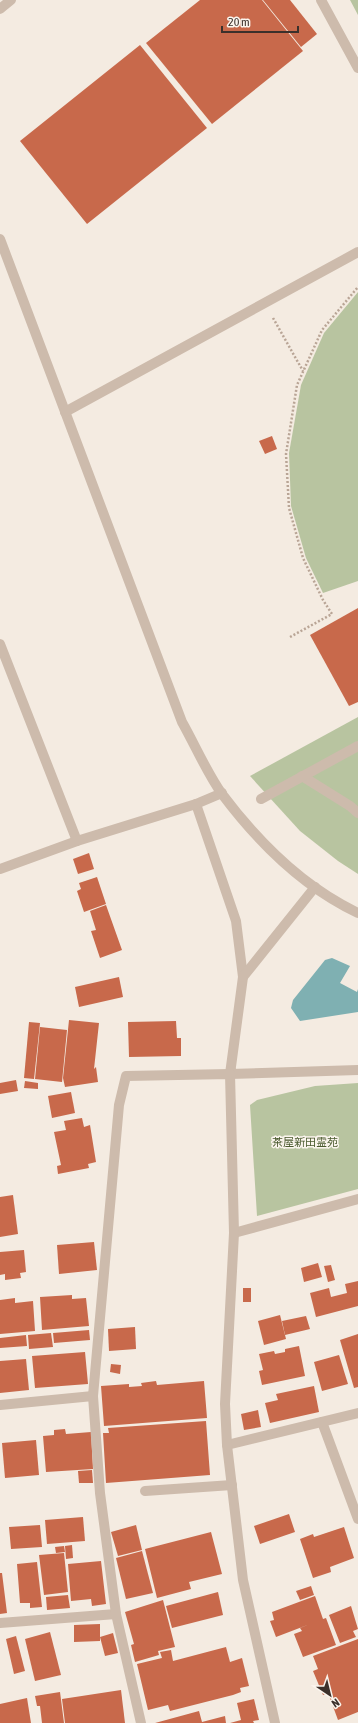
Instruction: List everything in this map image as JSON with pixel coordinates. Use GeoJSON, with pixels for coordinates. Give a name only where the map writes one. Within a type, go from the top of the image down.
{"type":"FeatureCollection","features":[{"type":"Feature","properties":{"kind":"street"},"geometry":{"type":"LineString","coordinates":[[0,9],[11,0]]}},
{"type":"Feature","properties":{"kind":"street"},"geometry":{"type":"LineString","coordinates":[[320,0],[358,68]]}},
{"type":"Feature","properties":{"kind":"street"},"geometry":{"type":"LineString","coordinates":[[0,239],[182,722],[222,793],[252,832],[293,871],[340,905],[358,913]]}},
{"type":"Feature","properties":{"kind":"street"},"geometry":{"type":"LineString","coordinates":[[65,412],[358,252]]}},
{"type":"Feature","properties":{"kind":"street"},"geometry":{"type":"LineString","coordinates":[[0,644],[77,841]]}},
{"type":"Feature","properties":{"kind":"street"},"geometry":{"type":"LineString","coordinates":[[261,798],[358,746]]}},
{"type":"Feature","properties":{"kind":"street"},"geometry":{"type":"LineString","coordinates":[[302,776],[350,806],[358,813]]}},
{"type":"Feature","properties":{"kind":"street"},"geometry":{"type":"LineString","coordinates":[[0,869],[77,841],[196,804],[222,793]]}},
{"type":"Feature","properties":{"kind":"street"},"geometry":{"type":"LineString","coordinates":[[196,804],[236,921],[243,977],[230,1074],[234,1233],[225,1404],[227,1445],[243,1580],[275,1723]]}},
{"type":"Feature","properties":{"kind":"street"},"geometry":{"type":"LineString","coordinates":[[243,977],[315,887]]}},
{"type":"Feature","properties":{"kind":"street"},"geometry":{"type":"LineString","coordinates":[[141,1723],[116,1614],[100,1493],[93,1396],[120,1105],[126,1076],[358,1070]]}},
{"type":"Feature","properties":{"kind":"street"},"geometry":{"type":"LineString","coordinates":[[234,1233],[358,1199]]}},
{"type":"Feature","properties":{"kind":"street"},"geometry":{"type":"LineString","coordinates":[[0,1405],[93,1396]]}},
{"type":"Feature","properties":{"kind":"street"},"geometry":{"type":"LineString","coordinates":[[227,1445],[358,1413]]}},
{"type":"Feature","properties":{"kind":"street"},"geometry":{"type":"LineString","coordinates":[[322,1422],[358,1518]]}},
{"type":"Feature","properties":{"kind":"street"},"geometry":{"type":"LineString","coordinates":[[145,1491],[232,1484]]}},
{"type":"Feature","properties":{"kind":"street"},"geometry":{"type":"LineString","coordinates":[[0,1623],[116,1614]]}},
{"type":"Feature","properties":{"kind":"path"},"geometry":{"type":"LineString","coordinates":[[290,637],[332,614],[323,600],[303,558],[289,508],[286,454],[297,385],[322,330],[358,287]]}},
{"type":"Feature","properties":{"kind":"path"},"geometry":{"type":"LineString","coordinates":[[264,303],[304,371]]}},
{"type":"Feature","properties":{"kind":"green space"},"geometry":{"type":"Polygon","coordinates":[[[350,0],[358,0],[358,15],[350,0]]]}},
{"type":"Feature","properties":{"kind":"green space"},"geometry":{"type":"Polygon","coordinates":[[[358,292],[358,581],[323,593],[306,558],[291,506],[289,453],[301,385],[324,333],[358,292]]]}},
{"type":"Feature","properties":{"kind":"green space"},"geometry":{"type":"Polygon","coordinates":[[[358,717],[358,874],[338,861],[300,831],[250,776],[358,717]]]}},
{"type":"Feature","properties":{"kind":"green space","name":"茶屋新田霊苑"},"geometry":{"type":"Polygon","coordinates":[[[358,1083],[358,1189],[257,1216],[250,1105],[257,1100],[315,1086],[358,1083]]]}},
{"type":"Feature","properties":{"kind":"water"},"geometry":{"type":"Polygon","coordinates":[[[332,958],[350,966],[340,983],[357,992],[358,989],[358,1012],[300,1021],[291,1008],[293,1000],[325,960],[332,958]]]}},
{"type":"Feature","properties":{"kind":"building"},"geometry":{"type":"Polygon","coordinates":[[[200,0],[262,0],[303,51],[212,124],[146,43],[200,0]]]}},
{"type":"Feature","properties":{"kind":"building"},"geometry":{"type":"Polygon","coordinates":[[[263,0],[290,0],[317,34],[301,47],[263,0]]]}},
{"type":"Feature","properties":{"kind":"building"},"geometry":{"type":"Polygon","coordinates":[[[140,45],[207,128],[87,224],[20,141],[140,45]]]}},
{"type":"Feature","properties":{"kind":"building"},"geometry":{"type":"Polygon","coordinates":[[[272,436],[277,449],[265,454],[259,441],[272,436]]]}},
{"type":"Feature","properties":{"kind":"building"},"geometry":{"type":"Polygon","coordinates":[[[358,608],[358,702],[349,706],[310,635],[358,608]]]}},
{"type":"Feature","properties":{"kind":"building"},"geometry":{"type":"Polygon","coordinates":[[[89,853],[94,869],[78,874],[73,859],[89,853]]]}},
{"type":"Feature","properties":{"kind":"building"},"geometry":{"type":"Polygon","coordinates":[[[97,877],[106,904],[84,912],[77,891],[81,889],[79,883],[97,877]]]}},
{"type":"Feature","properties":{"kind":"building"},"geometry":{"type":"Polygon","coordinates":[[[106,905],[122,950],[100,958],[91,931],[96,930],[90,911],[106,905]]]}},
{"type":"Feature","properties":{"kind":"building"},"geometry":{"type":"Polygon","coordinates":[[[119,977],[123,997],[79,1007],[75,987],[119,977]]]}},
{"type":"Feature","properties":{"kind":"building"},"geometry":{"type":"Polygon","coordinates":[[[69,1020],[99,1023],[94,1069],[96,1067],[98,1082],[65,1087],[63,1078],[69,1020]]]}},
{"type":"Feature","properties":{"kind":"building"},"geometry":{"type":"Polygon","coordinates":[[[176,1021],[177,1038],[181,1038],[181,1056],[129,1057],[128,1022],[176,1021]]]}},
{"type":"Feature","properties":{"kind":"building"},"geometry":{"type":"Polygon","coordinates":[[[29,1022],[40,1023],[34,1079],[24,1078],[29,1022]]]}},
{"type":"Feature","properties":{"kind":"building"},"geometry":{"type":"Polygon","coordinates":[[[40,1027],[67,1030],[62,1082],[35,1079],[40,1027]]]}},
{"type":"Feature","properties":{"kind":"building"},"geometry":{"type":"Polygon","coordinates":[[[16,1080],[18,1091],[0,1094],[0,1083],[16,1080]]]}},
{"type":"Feature","properties":{"kind":"building"},"geometry":{"type":"Polygon","coordinates":[[[25,1081],[38,1083],[38,1089],[24,1088],[25,1081]]]}},
{"type":"Feature","properties":{"kind":"building"},"geometry":{"type":"Polygon","coordinates":[[[71,1092],[75,1113],[52,1118],[48,1096],[71,1092]]]}},
{"type":"Feature","properties":{"kind":"building"},"geometry":{"type":"Polygon","coordinates":[[[82,1118],[84,1127],[90,1125],[96,1162],[88,1164],[89,1168],[58,1174],[57,1166],[61,1165],[54,1132],[66,1130],[64,1121],[82,1118]]]}},
{"type":"Feature","properties":{"kind":"building"},"geometry":{"type":"Polygon","coordinates":[[[13,1195],[18,1234],[0,1237],[0,1197],[13,1195]]]}},
{"type":"Feature","properties":{"kind":"building"},"geometry":{"type":"Polygon","coordinates":[[[94,1242],[97,1270],[59,1274],[57,1245],[94,1242]]]}},
{"type":"Feature","properties":{"kind":"building"},"geometry":{"type":"Polygon","coordinates":[[[24,1250],[26,1272],[20,1273],[21,1278],[5,1280],[5,1274],[0,1275],[0,1252],[24,1250]]]}},
{"type":"Feature","properties":{"kind":"building"},"geometry":{"type":"Polygon","coordinates":[[[318,1263],[322,1277],[304,1282],[301,1268],[318,1263]]]}},
{"type":"Feature","properties":{"kind":"building"},"geometry":{"type":"Polygon","coordinates":[[[331,1265],[335,1280],[328,1282],[324,1266],[331,1265]]]}},
{"type":"Feature","properties":{"kind":"building"},"geometry":{"type":"Polygon","coordinates":[[[358,1281],[358,1306],[316,1317],[310,1293],[329,1288],[331,1297],[347,1293],[345,1284],[358,1281]]]}},
{"type":"Feature","properties":{"kind":"building"},"geometry":{"type":"Polygon","coordinates":[[[243,1288],[251,1288],[251,1302],[243,1302],[243,1288]]]}},
{"type":"Feature","properties":{"kind":"building"},"geometry":{"type":"Polygon","coordinates":[[[72,1295],[72,1299],[86,1298],[89,1326],[42,1330],[40,1297],[72,1295]]]}},
{"type":"Feature","properties":{"kind":"building"},"geometry":{"type":"Polygon","coordinates":[[[15,1298],[15,1303],[33,1301],[35,1331],[0,1334],[0,1300],[15,1298]]]}},
{"type":"Feature","properties":{"kind":"building"},"geometry":{"type":"Polygon","coordinates":[[[280,1315],[286,1339],[264,1345],[258,1321],[280,1315]]]}},
{"type":"Feature","properties":{"kind":"building"},"geometry":{"type":"Polygon","coordinates":[[[306,1316],[310,1329],[285,1335],[282,1321],[306,1316]]]}},
{"type":"Feature","properties":{"kind":"building"},"geometry":{"type":"Polygon","coordinates":[[[135,1327],[136,1349],[109,1351],[108,1329],[135,1327]]]}},
{"type":"Feature","properties":{"kind":"building"},"geometry":{"type":"Polygon","coordinates":[[[89,1330],[90,1340],[54,1343],[53,1333],[89,1330]]]}},
{"type":"Feature","properties":{"kind":"building"},"geometry":{"type":"Polygon","coordinates":[[[51,1333],[53,1347],[29,1349],[28,1335],[51,1333]]]}},
{"type":"Feature","properties":{"kind":"building"},"geometry":{"type":"Polygon","coordinates":[[[358,1334],[358,1387],[354,1388],[340,1340],[358,1334]]]}},
{"type":"Feature","properties":{"kind":"building"},"geometry":{"type":"Polygon","coordinates":[[[26,1335],[27,1346],[0,1348],[0,1338],[26,1335]]]}},
{"type":"Feature","properties":{"kind":"building"},"geometry":{"type":"Polygon","coordinates":[[[299,1346],[305,1376],[262,1385],[259,1371],[263,1370],[259,1354],[274,1351],[275,1354],[285,1352],[285,1349],[299,1346]]]}},
{"type":"Feature","properties":{"kind":"building"},"geometry":{"type":"Polygon","coordinates":[[[85,1352],[88,1384],[35,1388],[32,1356],[85,1352]]]}},
{"type":"Feature","properties":{"kind":"building"},"geometry":{"type":"Polygon","coordinates":[[[339,1355],[348,1384],[322,1391],[314,1362],[339,1355]]]}},
{"type":"Feature","properties":{"kind":"building"},"geometry":{"type":"Polygon","coordinates":[[[26,1359],[29,1390],[0,1393],[0,1361],[26,1359]]]}},
{"type":"Feature","properties":{"kind":"building"},"geometry":{"type":"Polygon","coordinates":[[[111,1364],[121,1365],[120,1374],[110,1372],[111,1364]]]}},
{"type":"Feature","properties":{"kind":"building"},"geometry":{"type":"Polygon","coordinates":[[[156,1381],[157,1385],[204,1381],[207,1418],[104,1426],[101,1386],[129,1384],[129,1387],[142,1386],[141,1383],[156,1381]]]}},
{"type":"Feature","properties":{"kind":"building"},"geometry":{"type":"Polygon","coordinates":[[[314,1386],[319,1412],[270,1423],[265,1403],[278,1400],[276,1394],[314,1386]]]}},
{"type":"Feature","properties":{"kind":"building"},"geometry":{"type":"Polygon","coordinates":[[[258,1410],[261,1427],[244,1430],[241,1414],[258,1410]]]}},
{"type":"Feature","properties":{"kind":"building"},"geometry":{"type":"Polygon","coordinates":[[[206,1421],[210,1475],[106,1483],[103,1433],[109,1433],[108,1428],[206,1421]]]}},
{"type":"Feature","properties":{"kind":"building"},"geometry":{"type":"Polygon","coordinates":[[[65,1429],[66,1434],[91,1432],[93,1469],[46,1472],[43,1436],[54,1435],[54,1430],[65,1429]]]}},
{"type":"Feature","properties":{"kind":"building"},"geometry":{"type":"Polygon","coordinates":[[[36,1440],[39,1475],[5,1478],[2,1443],[36,1440]]]}},
{"type":"Feature","properties":{"kind":"building"},"geometry":{"type":"Polygon","coordinates":[[[92,1470],[93,1483],[79,1483],[78,1471],[92,1470]]]}},
{"type":"Feature","properties":{"kind":"building"},"geometry":{"type":"Polygon","coordinates":[[[289,1514],[295,1532],[260,1544],[254,1526],[289,1514]]]}},
{"type":"Feature","properties":{"kind":"building"},"geometry":{"type":"Polygon","coordinates":[[[83,1517],[85,1541],[47,1544],[45,1520],[83,1517]]]}},
{"type":"Feature","properties":{"kind":"building"},"geometry":{"type":"Polygon","coordinates":[[[40,1525],[42,1547],[11,1549],[9,1527],[40,1525]]]}},
{"type":"Feature","properties":{"kind":"building"},"geometry":{"type":"Polygon","coordinates":[[[136,1525],[142,1550],[118,1556],[111,1532],[136,1525]]]}},
{"type":"Feature","properties":{"kind":"building"},"geometry":{"type":"Polygon","coordinates":[[[344,1527],[354,1558],[330,1567],[331,1572],[313,1578],[300,1539],[313,1534],[314,1537],[344,1527]]]}},
{"type":"Feature","properties":{"kind":"building"},"geometry":{"type":"Polygon","coordinates":[[[211,1532],[222,1574],[189,1582],[191,1589],[157,1598],[145,1549],[211,1532]]]}},
{"type":"Feature","properties":{"kind":"building"},"geometry":{"type":"Polygon","coordinates":[[[72,1545],[73,1558],[66,1559],[65,1546],[72,1545]]]}},
{"type":"Feature","properties":{"kind":"building"},"geometry":{"type":"Polygon","coordinates":[[[64,1546],[65,1552],[56,1553],[55,1547],[64,1546]]]}},
{"type":"Feature","properties":{"kind":"building"},"geometry":{"type":"Polygon","coordinates":[[[142,1551],[153,1593],[126,1599],[116,1558],[142,1551]]]}},
{"type":"Feature","properties":{"kind":"building"},"geometry":{"type":"Polygon","coordinates":[[[64,1553],[68,1592],[44,1595],[39,1555],[64,1553]]]}},
{"type":"Feature","properties":{"kind":"building"},"geometry":{"type":"Polygon","coordinates":[[[101,1561],[106,1604],[92,1606],[91,1599],[71,1601],[68,1564],[101,1561]]]}},
{"type":"Feature","properties":{"kind":"building"},"geometry":{"type":"Polygon","coordinates":[[[37,1562],[42,1607],[30,1608],[30,1603],[20,1603],[17,1564],[37,1562]]]}},
{"type":"Feature","properties":{"kind":"building"},"geometry":{"type":"Polygon","coordinates":[[[0,1573],[2,1573],[7,1613],[0,1614],[0,1573]]]}},
{"type":"Feature","properties":{"kind":"building"},"geometry":{"type":"Polygon","coordinates":[[[311,1586],[314,1595],[300,1600],[296,1591],[311,1586]]]}},
{"type":"Feature","properties":{"kind":"building"},"geometry":{"type":"Polygon","coordinates":[[[218,1592],[223,1615],[172,1628],[166,1606],[218,1592]]]}},
{"type":"Feature","properties":{"kind":"building"},"geometry":{"type":"Polygon","coordinates":[[[68,1595],[70,1608],[47,1610],[46,1597],[68,1595]]]}},
{"type":"Feature","properties":{"kind":"building"},"geometry":{"type":"Polygon","coordinates":[[[315,1596],[323,1619],[326,1618],[336,1645],[303,1657],[294,1634],[302,1631],[300,1628],[310,1624],[276,1637],[270,1621],[274,1620],[272,1612],[315,1596]]]}},
{"type":"Feature","properties":{"kind":"building"},"geometry":{"type":"Polygon","coordinates":[[[163,1600],[175,1647],[158,1651],[159,1655],[135,1662],[131,1645],[134,1644],[125,1612],[163,1600]]]}},
{"type":"Feature","properties":{"kind":"building"},"geometry":{"type":"Polygon","coordinates":[[[351,1606],[358,1629],[353,1631],[356,1637],[340,1643],[329,1615],[351,1606]]]}},
{"type":"Feature","properties":{"kind":"building"},"geometry":{"type":"Polygon","coordinates":[[[100,1624],[100,1641],[74,1642],[74,1625],[100,1624]]]}},
{"type":"Feature","properties":{"kind":"building"},"geometry":{"type":"Polygon","coordinates":[[[50,1632],[61,1675],[35,1681],[25,1639],[50,1632]]]}},
{"type":"Feature","properties":{"kind":"building"},"geometry":{"type":"Polygon","coordinates":[[[113,1633],[118,1653],[105,1656],[100,1637],[113,1633]]]}},
{"type":"Feature","properties":{"kind":"building"},"geometry":{"type":"Polygon","coordinates":[[[16,1636],[25,1671],[14,1674],[6,1639],[16,1636]]]}},
{"type":"Feature","properties":{"kind":"building"},"geometry":{"type":"Polygon","coordinates":[[[358,1639],[358,1712],[338,1720],[328,1693],[323,1695],[313,1671],[318,1669],[313,1656],[358,1639]]]}},
{"type":"Feature","properties":{"kind":"building"},"geometry":{"type":"Polygon","coordinates":[[[226,1647],[230,1662],[242,1658],[249,1686],[240,1688],[241,1692],[233,1695],[170,1711],[168,1705],[148,1710],[137,1664],[162,1658],[160,1652],[171,1650],[173,1661],[226,1647]]]}},
{"type":"Feature","properties":{"kind":"building"},"geometry":{"type":"Polygon","coordinates":[[[121,1690],[125,1723],[65,1723],[62,1699],[121,1690]]]}},
{"type":"Feature","properties":{"kind":"building"},"geometry":{"type":"Polygon","coordinates":[[[60,1692],[64,1723],[42,1723],[40,1706],[37,1706],[35,1696],[60,1692]]]}},
{"type":"Feature","properties":{"kind":"building"},"geometry":{"type":"Polygon","coordinates":[[[27,1698],[31,1723],[0,1723],[0,1704],[27,1698]]]}},
{"type":"Feature","properties":{"kind":"building"},"geometry":{"type":"Polygon","coordinates":[[[254,1699],[259,1720],[253,1721],[254,1723],[230,1723],[241,1720],[237,1703],[254,1699]]]}},
{"type":"Feature","properties":{"kind":"building"},"geometry":{"type":"Polygon","coordinates":[[[199,1711],[202,1722],[225,1716],[226,1723],[155,1723],[199,1711]]]}}]}
